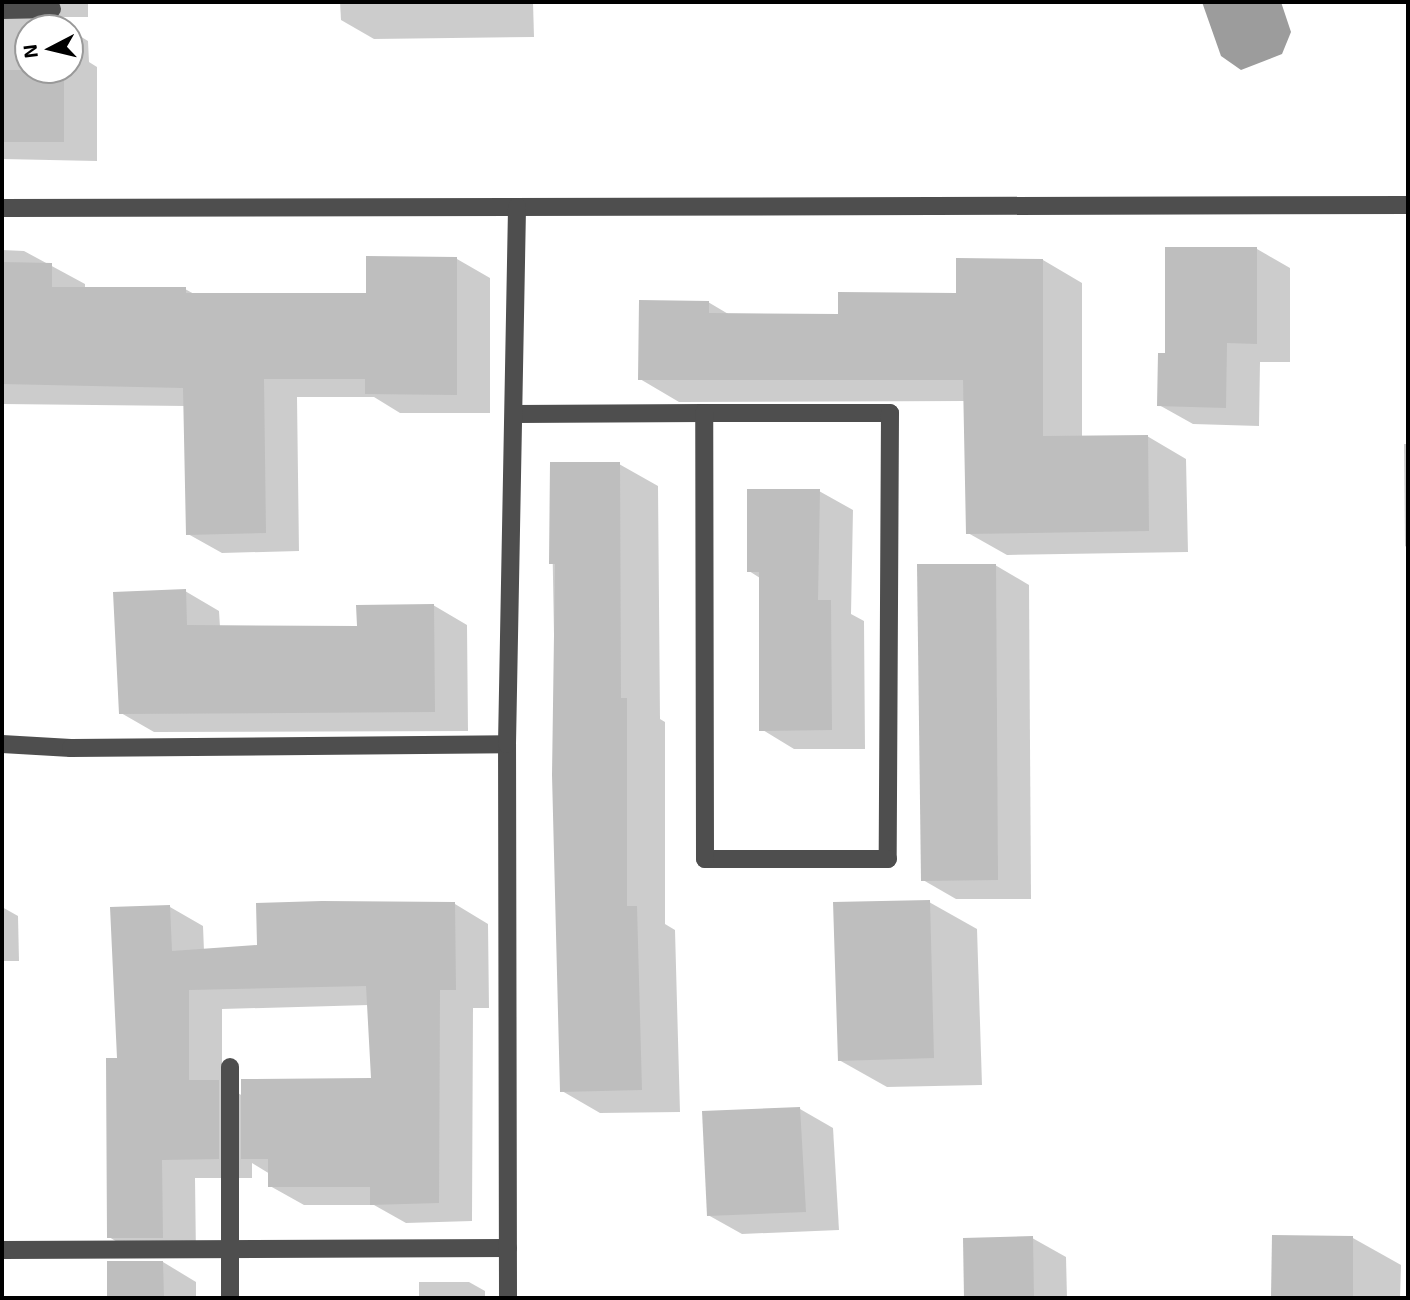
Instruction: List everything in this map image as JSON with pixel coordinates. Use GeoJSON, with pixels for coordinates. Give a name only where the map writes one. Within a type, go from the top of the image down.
{"type":"FeatureCollection","features":[{"type":"Feature","properties":{"kind":"street"},"geometry":{"type":"LineString","coordinates":[[2,10],[52,9]]}},
{"type":"Feature","properties":{"kind":"street"},"geometry":{"type":"LineString","coordinates":[[2,208],[1408,205]]}},
{"type":"Feature","properties":{"kind":"street"},"geometry":{"type":"LineString","coordinates":[[508,1298],[507,744],[517,207]]}},
{"type":"Feature","properties":{"kind":"street"},"geometry":{"type":"LineString","coordinates":[[515,414],[704,413],[890,413],[888,859],[705,859],[704,413]]}},
{"type":"Feature","properties":{"kind":"street"},"geometry":{"type":"LineString","coordinates":[[2,744],[71,748],[507,744]]}},
{"type":"Feature","properties":{"kind":"street"},"geometry":{"type":"LineString","coordinates":[[230,1067],[230,1298]]}},
{"type":"Feature","properties":{"kind":"street"},"geometry":{"type":"LineString","coordinates":[[2,1250],[508,1248]]}},
{"type":"Feature","properties":{"kind":"shaded area"},"geometry":{"type":"Polygon","coordinates":[[[1202,2],[1281,2],[1291,32],[1282,54],[1241,70],[1221,56],[1202,2]]]}},
{"type":"Feature","properties":{"kind":"building"},"geometry":{"type":"Polygon","coordinates":[[[2,70],[14,70],[14,84],[64,84],[64,142],[2,142],[2,70]]]}},
{"type":"Feature","properties":{"kind":"building"},"geometry":{"type":"Polygon","coordinates":[[[1165,247],[1257,247],[1257,344],[1227,343],[1226,408],[1157,406],[1158,353],[1165,353],[1165,247]]]}},
{"type":"Feature","properties":{"kind":"building"},"geometry":{"type":"Polygon","coordinates":[[[366,256],[457,257],[457,395],[365,394],[365,379],[264,379],[266,533],[186,535],[183,388],[2,384],[2,262],[52,263],[52,287],[186,287],[186,293],[366,293],[366,256]]]}},
{"type":"Feature","properties":{"kind":"building"},"geometry":{"type":"Polygon","coordinates":[[[956,258],[1043,259],[1043,436],[1148,435],[1149,531],[966,534],[963,380],[638,380],[639,300],[709,301],[709,313],[838,314],[838,292],[956,293],[956,258]]]}},
{"type":"Feature","properties":{"kind":"building"},"geometry":{"type":"Polygon","coordinates":[[[550,462],[620,462],[621,698],[627,698],[627,906],[637,906],[642,1090],[560,1092],[552,775],[555,564],[549,564],[550,462]]]}},
{"type":"Feature","properties":{"kind":"building"},"geometry":{"type":"Polygon","coordinates":[[[747,489],[820,489],[818,600],[831,600],[832,730],[759,731],[759,572],[747,572],[747,489]]]}},
{"type":"Feature","properties":{"kind":"building"},"geometry":{"type":"Polygon","coordinates":[[[917,564],[996,564],[998,880],[921,881],[917,564]]]}},
{"type":"Feature","properties":{"kind":"building"},"geometry":{"type":"Polygon","coordinates":[[[186,589],[187,625],[357,626],[356,605],[434,604],[435,712],[119,714],[113,592],[186,589]]]}},
{"type":"Feature","properties":{"kind":"building"},"geometry":{"type":"Polygon","coordinates":[[[930,900],[934,1058],[838,1061],[833,902],[930,900]]]}},
{"type":"Feature","properties":{"kind":"building"},"geometry":{"type":"Polygon","coordinates":[[[455,902],[456,990],[440,990],[439,1203],[370,1205],[370,1187],[268,1187],[268,1159],[241,1159],[241,1079],[371,1078],[366,986],[189,990],[189,1080],[219,1080],[219,1159],[162,1160],[163,1238],[107,1238],[106,1058],[117,1058],[110,907],[170,905],[172,951],[257,945],[256,903],[455,902]]]}},
{"type":"Feature","properties":{"kind":"building"},"geometry":{"type":"Polygon","coordinates":[[[800,1107],[806,1212],[707,1216],[702,1111],[800,1107]]]}},
{"type":"Feature","properties":{"kind":"building"},"geometry":{"type":"Polygon","coordinates":[[[1272,1235],[1353,1236],[1353,1298],[1271,1298],[1272,1235]]]}},
{"type":"Feature","properties":{"kind":"building"},"geometry":{"type":"Polygon","coordinates":[[[1033,1236],[1034,1298],[964,1298],[963,1238],[1033,1236]]]}},
{"type":"Feature","properties":{"kind":"building"},"geometry":{"type":"Polygon","coordinates":[[[107,1261],[163,1261],[164,1298],[107,1298],[107,1261]]]}}]}
